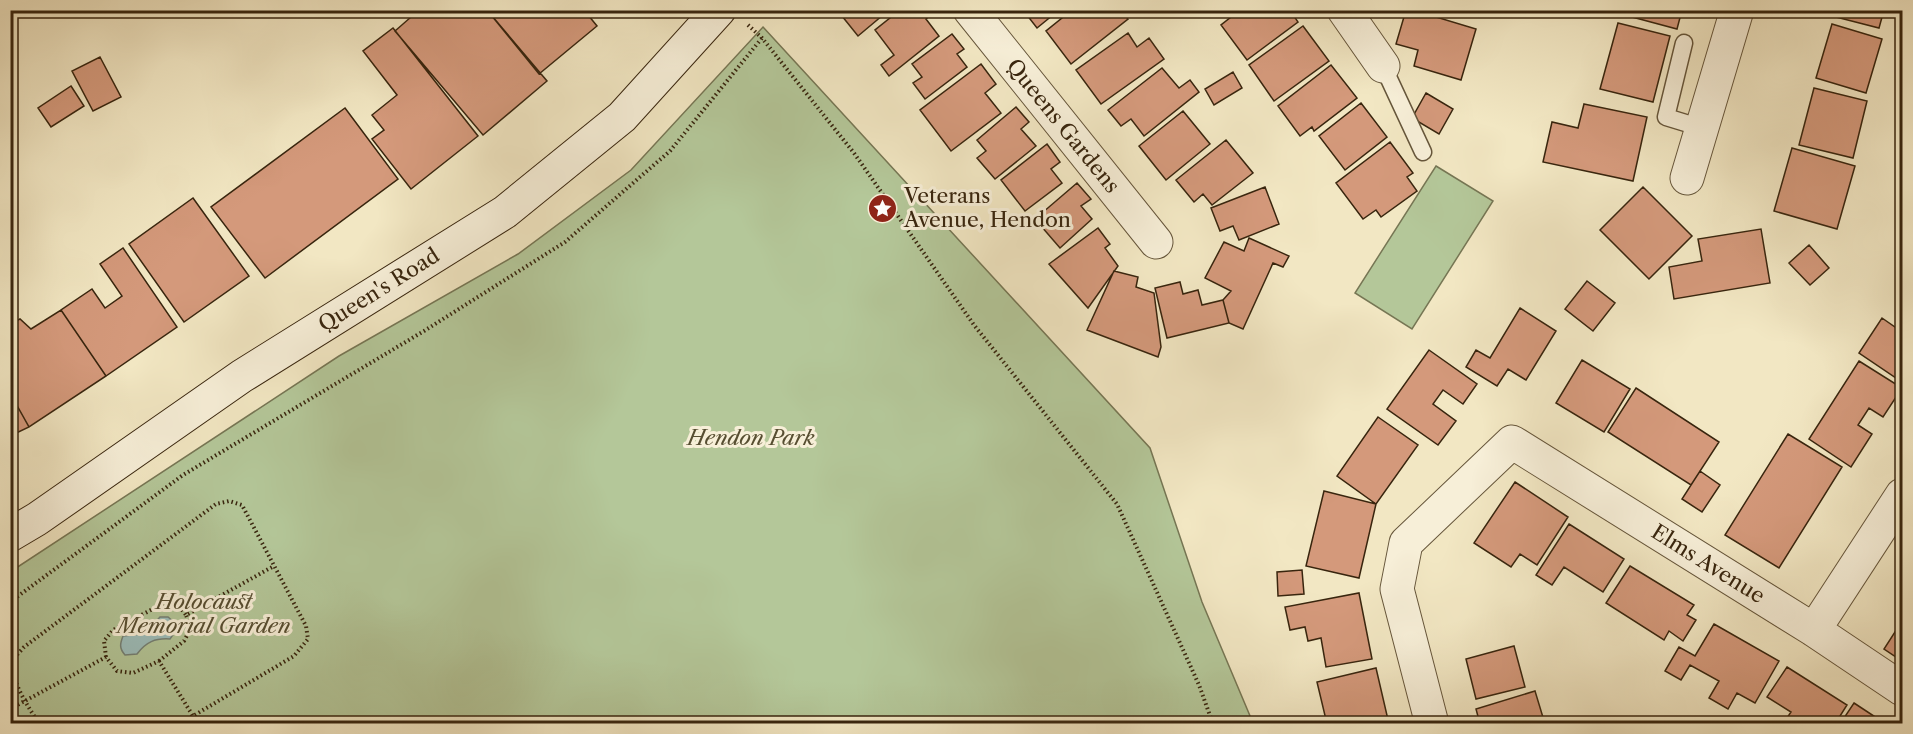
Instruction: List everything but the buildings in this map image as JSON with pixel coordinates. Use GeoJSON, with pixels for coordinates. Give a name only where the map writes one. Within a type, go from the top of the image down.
{"type":"FeatureCollection","features":[{"type":"Feature","properties":{"kind":"street","name":"Queens Gardens"},"geometry":{"type":"LineString","coordinates":[[970,10],[1156,242]]}},
{"type":"Feature","properties":{"kind":"street"},"geometry":{"type":"LineString","coordinates":[[1344,10],[1383,66]]}},
{"type":"Feature","properties":{"kind":"street"},"geometry":{"type":"LineString","coordinates":[[1687,178],[1737,10]]}},
{"type":"Feature","properties":{"kind":"street","name":"Queen's Road"},"geometry":{"type":"LineString","coordinates":[[10,535],[37,519],[242,376],[505,212],[622,117],[733,17]]}},
{"type":"Feature","properties":{"kind":"street","name":"Elms Avenue"},"geometry":{"type":"LineString","coordinates":[[1432,723],[1397,589],[1406,543],[1512,442],[1814,630],[1902,689]]}},
{"type":"Feature","properties":{"kind":"street"},"geometry":{"type":"LineString","coordinates":[[1814,630],[1902,495]]}},
{"type":"Feature","properties":{"kind":"lane"},"geometry":{"type":"LineString","coordinates":[[1684,44],[1666,117],[1702,128]]}},
{"type":"Feature","properties":{"kind":"lane"},"geometry":{"type":"LineString","coordinates":[[1383,66],[1423,152]]}},
{"type":"Feature","properties":{"kind":"path"},"geometry":{"type":"LineString","coordinates":[[733,17],[762,38],[854,153],[975,325],[1117,504],[1199,685],[1213,723]]}},
{"type":"Feature","properties":{"kind":"path"},"geometry":{"type":"LineString","coordinates":[[10,602],[183,475],[423,331],[565,242],[670,151],[762,38]]}},
{"type":"Feature","properties":{"kind":"path"},"geometry":{"type":"LineString","coordinates":[[39,723],[25,702],[13,673],[15,658],[24,647],[216,504],[229,501],[242,506],[306,626],[308,639],[294,656],[179,723]]}},
{"type":"Feature","properties":{"kind":"path"},"geometry":{"type":"LineString","coordinates":[[186,615],[274,566]]}},
{"type":"Feature","properties":{"kind":"path"},"geometry":{"type":"LineString","coordinates":[[164,603],[180,607],[186,615],[191,628],[184,641],[159,661],[133,673],[117,671],[106,657],[104,641],[113,630],[164,603]]}},
{"type":"Feature","properties":{"kind":"path"},"geometry":{"type":"LineString","coordinates":[[10,710],[106,657]]}},
{"type":"Feature","properties":{"kind":"path"},"geometry":{"type":"LineString","coordinates":[[159,661],[193,716]]}},
{"type":"Feature","properties":{"kind":"green space","name":"Hendon Park"},"geometry":{"type":"Polygon","coordinates":[[[763,27],[1150,448],[1202,602],[1253,723],[11,723],[10,572],[339,356],[518,254],[631,170],[763,27]]]}},
{"type":"Feature","properties":{"kind":"green space"},"geometry":{"type":"Polygon","coordinates":[[[1436,166],[1493,201],[1412,329],[1355,293],[1436,166]]]}},
{"type":"Feature","properties":{"kind":"water"},"geometry":{"type":"Polygon","coordinates":[[[160,617],[168,617],[175,623],[175,632],[170,639],[155,640],[144,646],[137,654],[125,655],[121,646],[123,636],[141,634],[160,617]]]}},
{"type":"Feature","properties":{"kind":"place","name":"Veterans Avenue, Hendon"},"geometry":{"type":"Point","coordinates":[883,208]}},
{"type":"Feature","properties":{"kind":"park label","name":"Holocaust Memorial Garden"},"geometry":{"type":"Point","coordinates":[204,614]}}]}
